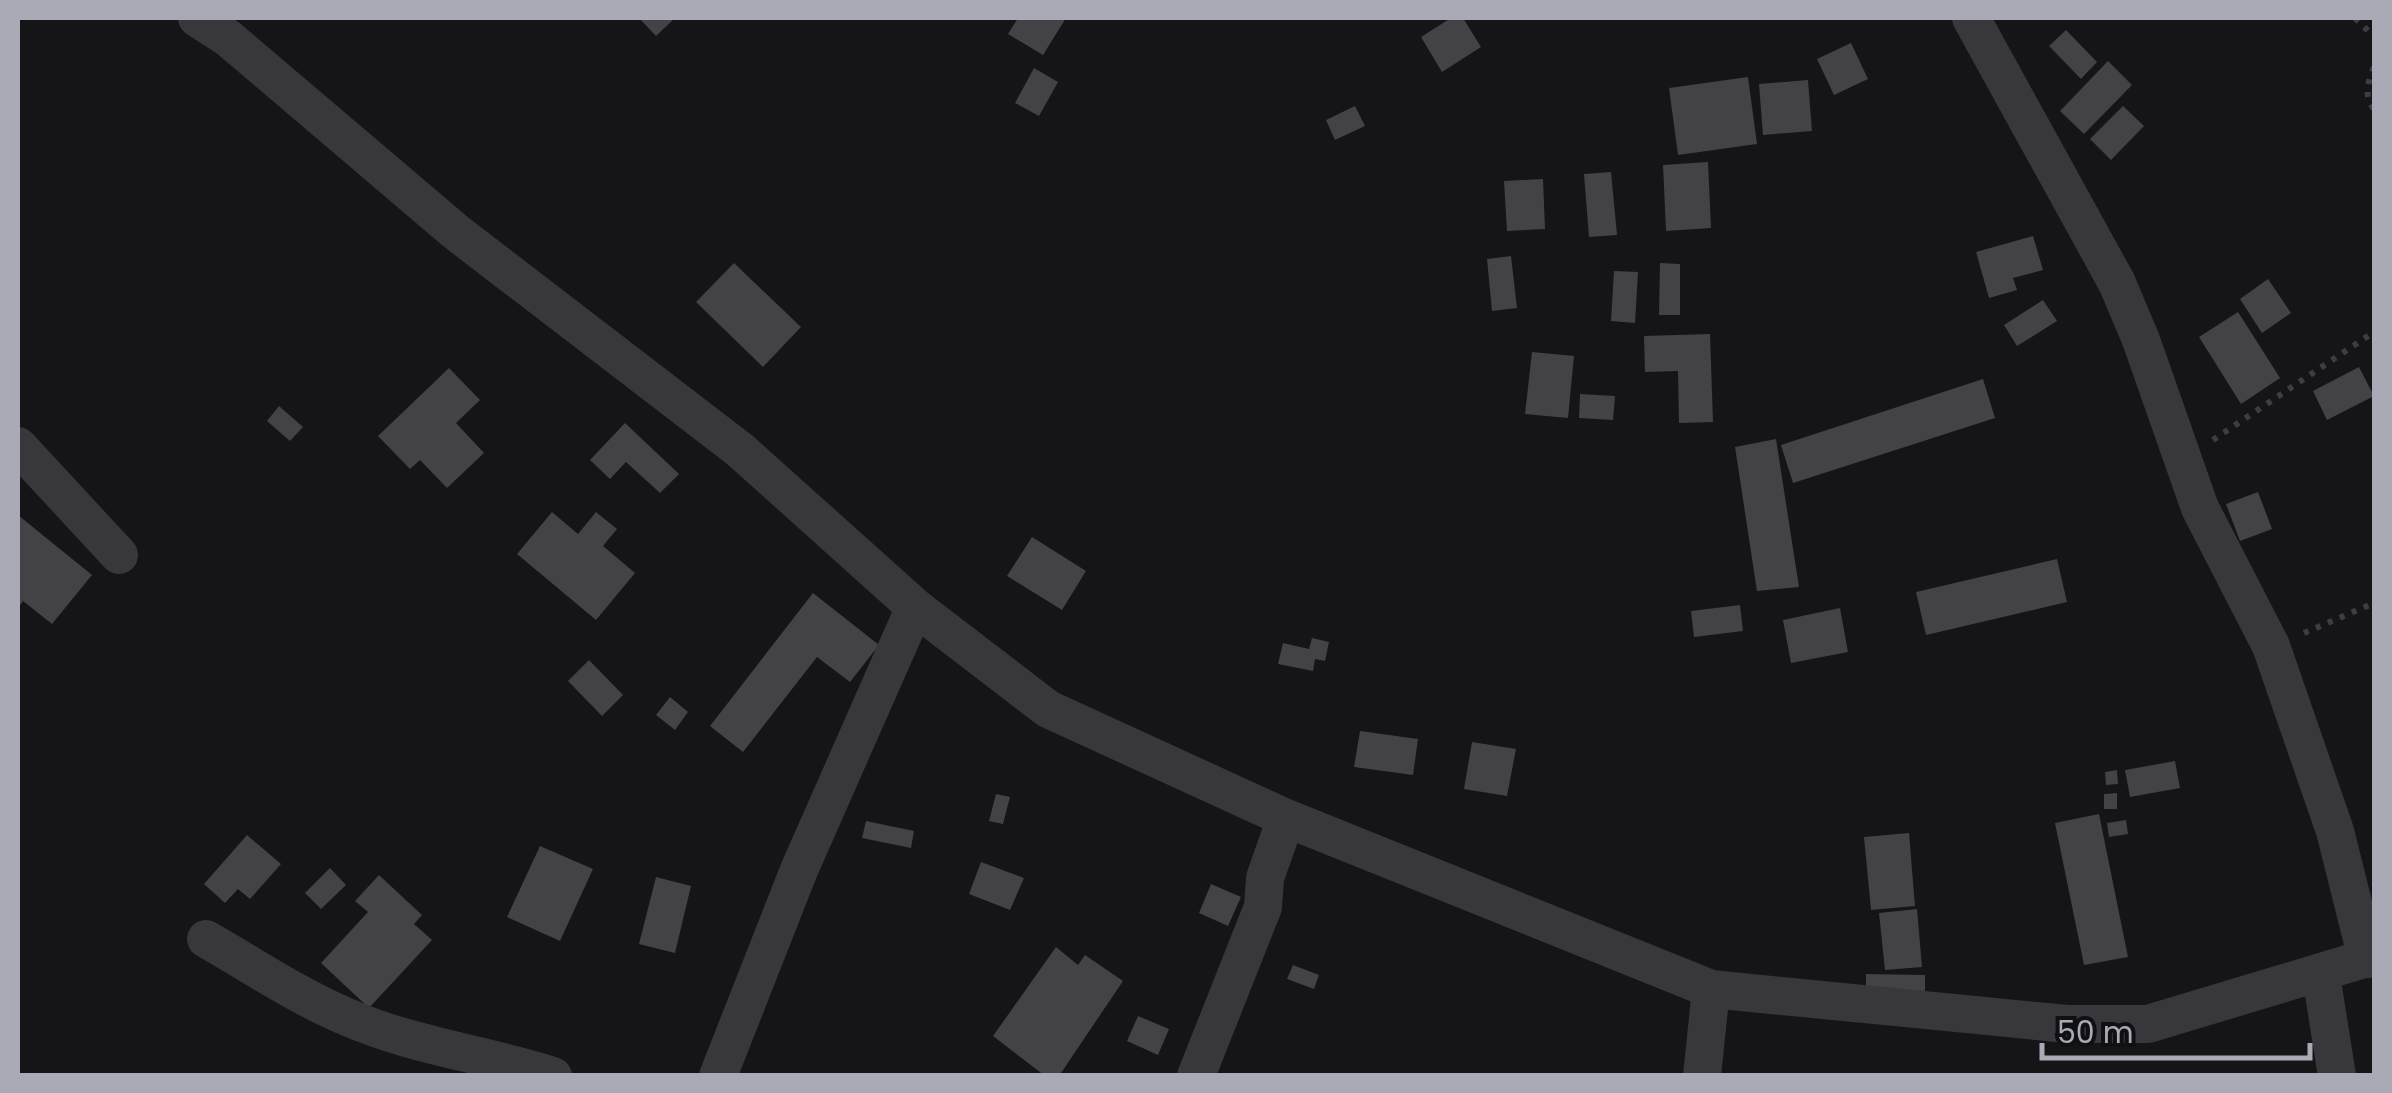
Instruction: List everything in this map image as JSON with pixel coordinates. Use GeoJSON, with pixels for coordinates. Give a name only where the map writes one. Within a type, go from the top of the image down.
{"type":"FeatureCollection","features":[{"type":"Feature","properties":{"kind":"street"},"geometry":{"type":"LineString","coordinates":[[197,18],[228,38],[456,232],[740,450],[916,607],[1048,709],[1286,818],[1712,989],[2067,1024],[2148,1024],[2371,958],[2334,831],[2271,646],[2200,508],[2117,283],[1970,18]]}},
{"type":"Feature","properties":{"kind":"street"},"geometry":{"type":"LineString","coordinates":[[18,446],[119,555]]}},
{"type":"Feature","properties":{"kind":"street"},"geometry":{"type":"LineString","coordinates":[[718,1076],[799,870],[916,607]]}},
{"type":"Feature","properties":{"kind":"street"},"geometry":{"type":"LineString","coordinates":[[1196,1076],[1263,907],[1264,878],[1286,818]]}},
{"type":"Feature","properties":{"kind":"street"},"geometry":{"type":"LineString","coordinates":[[206,939],[348,1018],[436,1047],[554,1076]]}},
{"type":"Feature","properties":{"kind":"street"},"geometry":{"type":"LineString","coordinates":[[2321,974],[2337,1076]]}},
{"type":"Feature","properties":{"kind":"street"},"geometry":{"type":"LineString","coordinates":[[1702,1076],[1712,989]]}},
{"type":"Feature","properties":{"kind":"path"},"geometry":{"type":"LineString","coordinates":[[2354,18],[2374,37]]}},
{"type":"Feature","properties":{"kind":"path"},"geometry":{"type":"LineString","coordinates":[[2374,68],[2367,84],[2369,102],[2374,108]]}},
{"type":"Feature","properties":{"kind":"path"},"geometry":{"type":"LineString","coordinates":[[2182,460],[2374,332]]}},
{"type":"Feature","properties":{"kind":"path"},"geometry":{"type":"LineString","coordinates":[[2271,646],[2374,604]]}},
{"type":"Feature","properties":{"kind":"building"},"geometry":{"type":"Polygon","coordinates":[[[639,18],[675,18],[656,36],[639,18]]]}},
{"type":"Feature","properties":{"kind":"building"},"geometry":{"type":"Polygon","coordinates":[[[1018,18],[1066,18],[1043,55],[1008,34],[1018,18]]]}},
{"type":"Feature","properties":{"kind":"building"},"geometry":{"type":"Polygon","coordinates":[[[1451,18],[1463,18],[1481,47],[1442,72],[1421,37],[1451,18]]]}},
{"type":"Feature","properties":{"kind":"building"},"geometry":{"type":"Polygon","coordinates":[[[2066,30],[2097,62],[2081,79],[2049,46],[2066,30]]]}},
{"type":"Feature","properties":{"kind":"building"},"geometry":{"type":"Polygon","coordinates":[[[1851,43],[1868,79],[1834,95],[1817,59],[1851,43]]]}},
{"type":"Feature","properties":{"kind":"building"},"geometry":{"type":"Polygon","coordinates":[[[2108,61],[2132,85],[2084,134],[2060,111],[2108,61]]]}},
{"type":"Feature","properties":{"kind":"building"},"geometry":{"type":"Polygon","coordinates":[[[1034,68],[1058,82],[1039,116],[1015,103],[1034,68]]]}},
{"type":"Feature","properties":{"kind":"building"},"geometry":{"type":"Polygon","coordinates":[[[1748,77],[1757,144],[1678,155],[1669,88],[1748,77]]]}},
{"type":"Feature","properties":{"kind":"building"},"geometry":{"type":"Polygon","coordinates":[[[1808,80],[1812,131],[1763,135],[1759,84],[1808,80]]]}},
{"type":"Feature","properties":{"kind":"building"},"geometry":{"type":"Polygon","coordinates":[[[1355,106],[1365,126],[1335,140],[1326,120],[1355,106]]]}},
{"type":"Feature","properties":{"kind":"building"},"geometry":{"type":"Polygon","coordinates":[[[2123,106],[2144,126],[2111,160],[2090,139],[2123,106]]]}},
{"type":"Feature","properties":{"kind":"building"},"geometry":{"type":"Polygon","coordinates":[[[1708,162],[1711,228],[1666,231],[1663,165],[1708,162]]]}},
{"type":"Feature","properties":{"kind":"building"},"geometry":{"type":"Polygon","coordinates":[[[1611,172],[1617,235],[1589,237],[1584,174],[1611,172]]]}},
{"type":"Feature","properties":{"kind":"building"},"geometry":{"type":"Polygon","coordinates":[[[1543,179],[1545,229],[1507,231],[1504,181],[1543,179]]]}},
{"type":"Feature","properties":{"kind":"building"},"geometry":{"type":"Polygon","coordinates":[[[2033,236],[2043,270],[2013,278],[2017,290],[1989,298],[1976,252],[2033,236]]]}},
{"type":"Feature","properties":{"kind":"building"},"geometry":{"type":"Polygon","coordinates":[[[1511,256],[1517,308],[1492,311],[1487,259],[1511,256]]]}},
{"type":"Feature","properties":{"kind":"building"},"geometry":{"type":"Polygon","coordinates":[[[734,263],[801,327],[763,367],[696,302],[734,263]]]}},
{"type":"Feature","properties":{"kind":"building"},"geometry":{"type":"Polygon","coordinates":[[[1660,263],[1680,264],[1680,315],[1659,315],[1660,263]]]}},
{"type":"Feature","properties":{"kind":"building"},"geometry":{"type":"Polygon","coordinates":[[[1614,271],[1638,272],[1635,323],[1611,321],[1614,271]]]}},
{"type":"Feature","properties":{"kind":"building"},"geometry":{"type":"Polygon","coordinates":[[[2268,279],[2291,313],[2262,333],[2240,299],[2268,279]]]}},
{"type":"Feature","properties":{"kind":"building"},"geometry":{"type":"Polygon","coordinates":[[[2043,300],[2057,321],[2017,346],[2004,325],[2043,300]]]}},
{"type":"Feature","properties":{"kind":"building"},"geometry":{"type":"Polygon","coordinates":[[[2238,312],[2280,378],[2241,404],[2199,337],[2238,312]]]}},
{"type":"Feature","properties":{"kind":"building"},"geometry":{"type":"Polygon","coordinates":[[[1710,334],[1713,422],[1679,423],[1678,371],[1645,372],[1644,336],[1710,334]]]}},
{"type":"Feature","properties":{"kind":"building"},"geometry":{"type":"Polygon","coordinates":[[[1532,352],[1574,356],[1568,418],[1525,414],[1532,352]]]}},
{"type":"Feature","properties":{"kind":"building"},"geometry":{"type":"Polygon","coordinates":[[[2359,367],[2374,396],[2327,420],[2313,391],[2359,367]]]}},
{"type":"Feature","properties":{"kind":"building"},"geometry":{"type":"Polygon","coordinates":[[[449,368],[480,400],[456,423],[484,453],[447,488],[420,460],[410,469],[378,436],[449,368]]]}},
{"type":"Feature","properties":{"kind":"building"},"geometry":{"type":"Polygon","coordinates":[[[1983,379],[1995,418],[1793,483],[1781,445],[1983,379]]]}},
{"type":"Feature","properties":{"kind":"building"},"geometry":{"type":"Polygon","coordinates":[[[1580,394],[1615,396],[1613,420],[1579,418],[1580,394]]]}},
{"type":"Feature","properties":{"kind":"building"},"geometry":{"type":"Polygon","coordinates":[[[279,406],[303,427],[290,441],[267,421],[279,406]]]}},
{"type":"Feature","properties":{"kind":"building"},"geometry":{"type":"Polygon","coordinates":[[[625,423],[679,474],[660,493],[626,462],[610,479],[590,460],[625,423]]]}},
{"type":"Feature","properties":{"kind":"building"},"geometry":{"type":"Polygon","coordinates":[[[1776,439],[1799,587],[1757,591],[1735,447],[1776,439]]]}},
{"type":"Feature","properties":{"kind":"building"},"geometry":{"type":"Polygon","coordinates":[[[2258,492],[2272,529],[2240,541],[2226,504],[2258,492]]]}},
{"type":"Feature","properties":{"kind":"building"},"geometry":{"type":"Polygon","coordinates":[[[552,512],[578,534],[596,512],[617,529],[603,546],[635,573],[596,620],[517,554],[552,512]]]}},
{"type":"Feature","properties":{"kind":"building"},"geometry":{"type":"Polygon","coordinates":[[[18,515],[92,575],[52,624],[23,601],[18,608],[18,515]]]}},
{"type":"Feature","properties":{"kind":"building"},"geometry":{"type":"Polygon","coordinates":[[[1032,537],[1086,571],[1062,610],[1007,576],[1032,537]]]}},
{"type":"Feature","properties":{"kind":"building"},"geometry":{"type":"Polygon","coordinates":[[[2057,559],[2067,602],[1926,635],[1916,592],[2057,559]]]}},
{"type":"Feature","properties":{"kind":"building"},"geometry":{"type":"Polygon","coordinates":[[[813,593],[879,645],[850,682],[817,657],[743,752],[710,726],[813,593]]]}},
{"type":"Feature","properties":{"kind":"building"},"geometry":{"type":"Polygon","coordinates":[[[1740,605],[1743,631],[1694,637],[1691,611],[1740,605]]]}},
{"type":"Feature","properties":{"kind":"building"},"geometry":{"type":"Polygon","coordinates":[[[1840,608],[1848,652],[1791,663],[1783,620],[1840,608]]]}},
{"type":"Feature","properties":{"kind":"building"},"geometry":{"type":"Polygon","coordinates":[[[1312,638],[1329,642],[1325,661],[1315,659],[1313,671],[1278,664],[1283,643],[1309,649],[1312,638]]]}},
{"type":"Feature","properties":{"kind":"building"},"geometry":{"type":"Polygon","coordinates":[[[589,660],[623,695],[602,716],[568,681],[589,660]]]}},
{"type":"Feature","properties":{"kind":"building"},"geometry":{"type":"Polygon","coordinates":[[[670,697],[688,712],[675,730],[656,715],[670,697]]]}},
{"type":"Feature","properties":{"kind":"building"},"geometry":{"type":"Polygon","coordinates":[[[1360,731],[1418,739],[1413,775],[1354,767],[1360,731]]]}},
{"type":"Feature","properties":{"kind":"building"},"geometry":{"type":"Polygon","coordinates":[[[1472,742],[1516,749],[1507,796],[1464,789],[1472,742]]]}},
{"type":"Feature","properties":{"kind":"building"},"geometry":{"type":"Polygon","coordinates":[[[2175,761],[2180,788],[2130,797],[2125,770],[2175,761]]]}},
{"type":"Feature","properties":{"kind":"building"},"geometry":{"type":"Polygon","coordinates":[[[2117,770],[2118,784],[2106,785],[2105,772],[2117,770]]]}},
{"type":"Feature","properties":{"kind":"building"},"geometry":{"type":"Polygon","coordinates":[[[2117,793],[2117,809],[2104,809],[2104,794],[2117,793]]]}},
{"type":"Feature","properties":{"kind":"building"},"geometry":{"type":"Polygon","coordinates":[[[996,794],[1010,797],[1003,824],[989,821],[996,794]]]}},
{"type":"Feature","properties":{"kind":"building"},"geometry":{"type":"Polygon","coordinates":[[[2099,814],[2128,957],[2084,965],[2055,823],[2099,814]]]}},
{"type":"Feature","properties":{"kind":"building"},"geometry":{"type":"Polygon","coordinates":[[[2126,820],[2128,834],[2109,837],[2107,823],[2126,820]]]}},
{"type":"Feature","properties":{"kind":"building"},"geometry":{"type":"Polygon","coordinates":[[[866,821],[914,831],[911,848],[862,838],[866,821]]]}},
{"type":"Feature","properties":{"kind":"building"},"geometry":{"type":"Polygon","coordinates":[[[1909,833],[1915,906],[1871,910],[1864,837],[1909,833]]]}},
{"type":"Feature","properties":{"kind":"building"},"geometry":{"type":"Polygon","coordinates":[[[247,835],[281,864],[250,899],[238,889],[225,903],[204,884],[247,835]]]}},
{"type":"Feature","properties":{"kind":"building"},"geometry":{"type":"Polygon","coordinates":[[[540,846],[593,869],[560,941],[507,917],[540,846]]]}},
{"type":"Feature","properties":{"kind":"building"},"geometry":{"type":"Polygon","coordinates":[[[981,862],[1024,878],[1010,910],[969,894],[981,862]]]}},
{"type":"Feature","properties":{"kind":"building"},"geometry":{"type":"Polygon","coordinates":[[[330,868],[346,885],[321,909],[305,893],[330,868]]]}},
{"type":"Feature","properties":{"kind":"building"},"geometry":{"type":"Polygon","coordinates":[[[379,875],[422,915],[414,924],[432,940],[369,1008],[321,963],[368,912],[355,901],[379,875]]]}},
{"type":"Feature","properties":{"kind":"building"},"geometry":{"type":"Polygon","coordinates":[[[656,877],[691,886],[675,953],[639,944],[656,877]]]}},
{"type":"Feature","properties":{"kind":"building"},"geometry":{"type":"Polygon","coordinates":[[[1211,884],[1241,897],[1228,926],[1199,913],[1211,884]]]}},
{"type":"Feature","properties":{"kind":"building"},"geometry":{"type":"Polygon","coordinates":[[[1917,909],[1922,967],[1885,970],[1879,913],[1917,909]]]}},
{"type":"Feature","properties":{"kind":"building"},"geometry":{"type":"Polygon","coordinates":[[[1056,947],[1078,965],[1085,955],[1123,981],[1059,1076],[1045,1076],[993,1036],[1056,947]]]}},
{"type":"Feature","properties":{"kind":"building"},"geometry":{"type":"Polygon","coordinates":[[[1293,965],[1319,975],[1314,989],[1287,979],[1293,965]]]}},
{"type":"Feature","properties":{"kind":"building"},"geometry":{"type":"Polygon","coordinates":[[[1866,974],[1925,975],[1925,999],[1866,999],[1866,974]]]}},
{"type":"Feature","properties":{"kind":"building"},"geometry":{"type":"Polygon","coordinates":[[[1138,1016],[1169,1029],[1158,1055],[1127,1041],[1138,1016]]]}}]}
